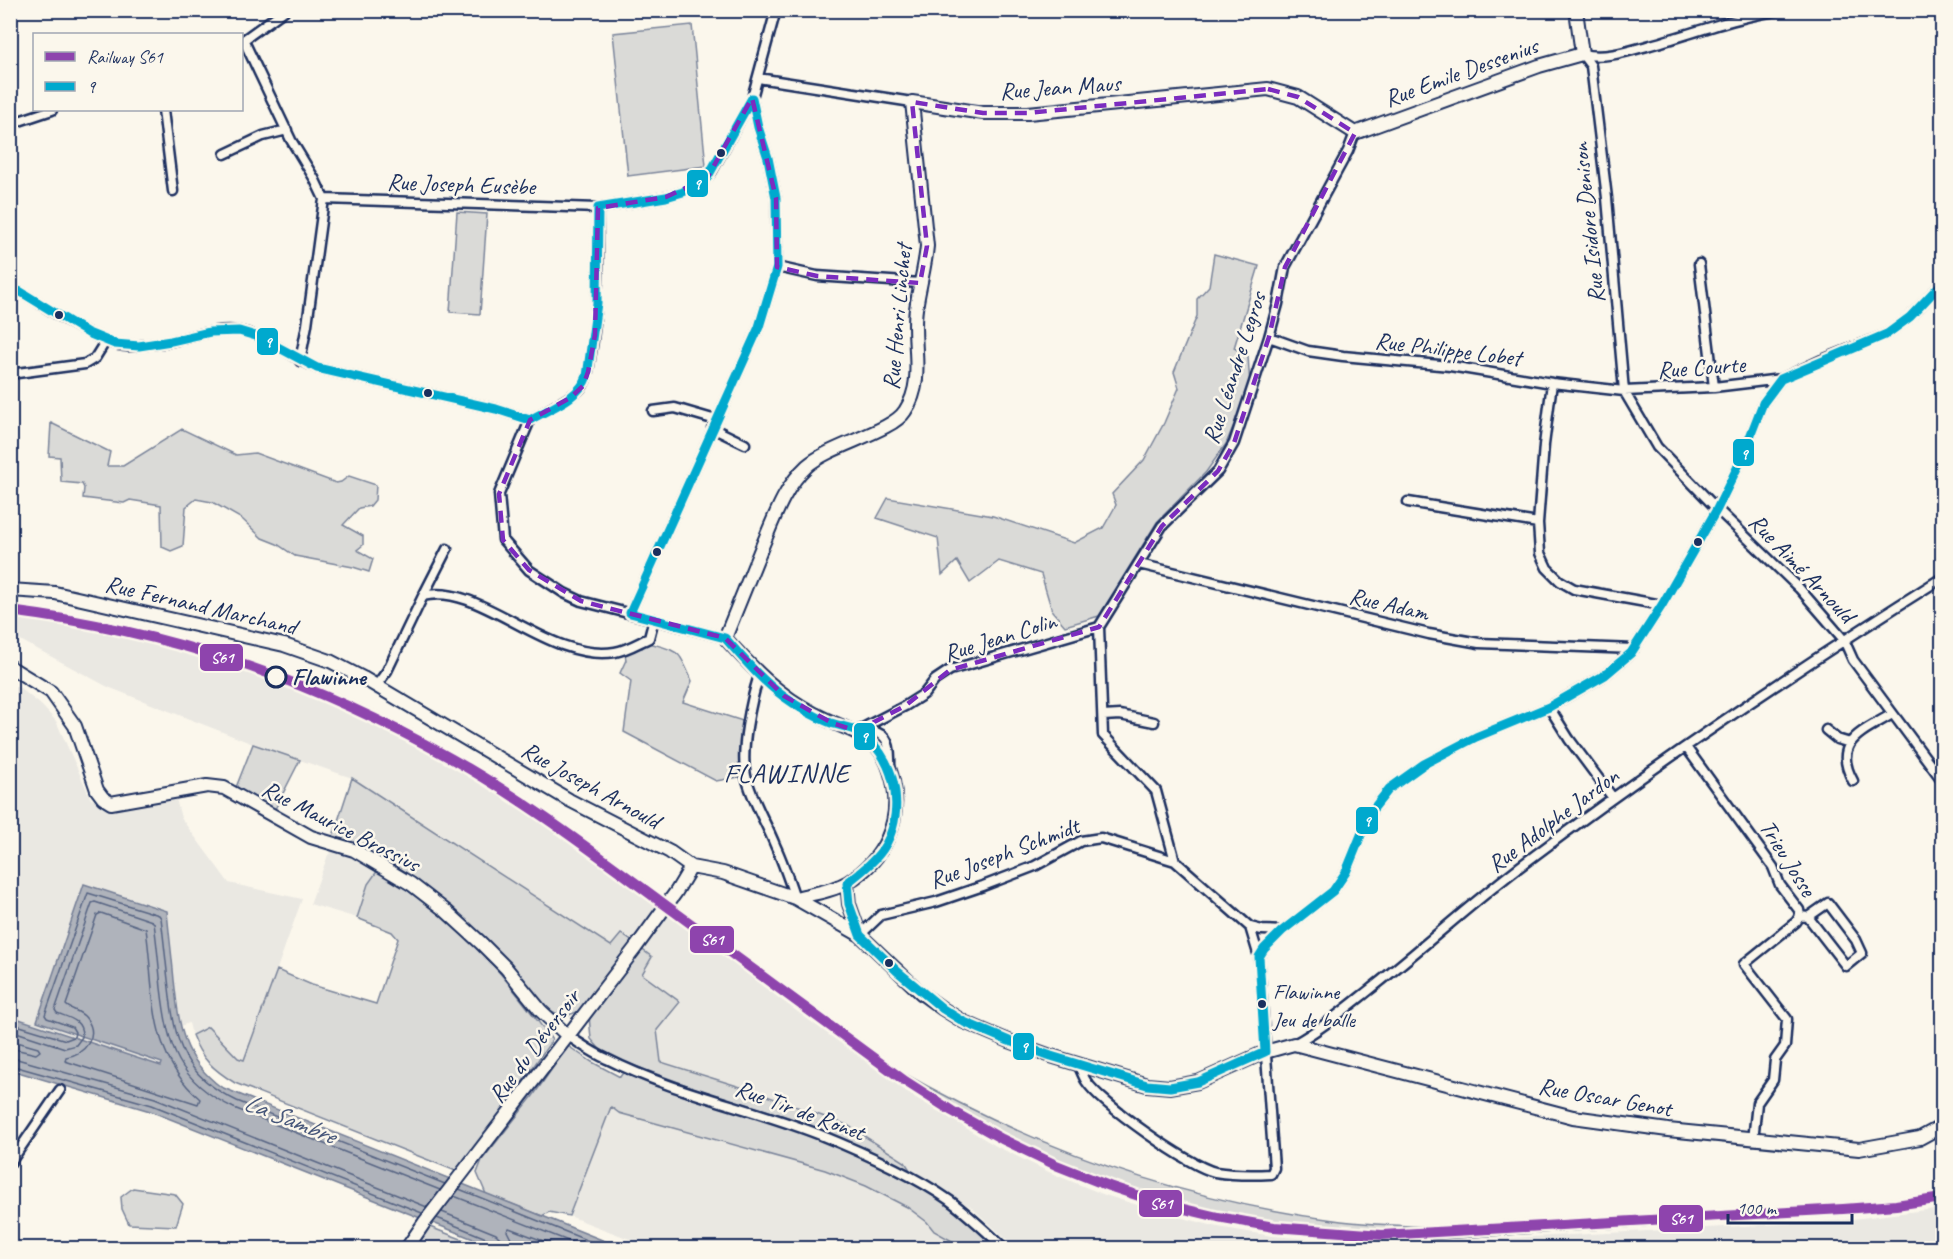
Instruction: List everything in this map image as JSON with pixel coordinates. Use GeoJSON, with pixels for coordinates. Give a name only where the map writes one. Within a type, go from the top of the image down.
{"type":"FeatureCollection","features":[{"type":"Feature","properties":{"kind":"street"},"geometry":{"type":"LineString","coordinates":[[285,10],[243,41],[324,199],[300,361]]}},
{"type":"Feature","properties":{"kind":"street","name":"Rue Joseph Eusèbe"},"geometry":{"type":"LineString","coordinates":[[324,199],[598,208],[683,192],[707,178],[752,98],[776,10]]}},
{"type":"Feature","properties":{"kind":"street"},"geometry":{"type":"LineString","coordinates":[[1576,10],[1582,54],[1596,57],[1626,52],[1758,14],[1783,10]]}},
{"type":"Feature","properties":{"kind":"street","name":"Rue Emile Dessenius"},"geometry":{"type":"LineString","coordinates":[[1355,133],[1539,66],[1582,54]]}},
{"type":"Feature","properties":{"kind":"street","name":"Rue Isidore Denison"},"geometry":{"type":"LineString","coordinates":[[1582,54],[1591,66],[1607,198],[1624,392]]}},
{"type":"Feature","properties":{"kind":"street","name":"Rue Jean Maus"},"geometry":{"type":"LineString","coordinates":[[758,78],[983,113],[1028,113],[1268,89],[1298,97],[1355,133]]}},
{"type":"Feature","properties":{"kind":"street"},"geometry":{"type":"LineString","coordinates":[[630,613],[759,327],[777,267],[776,198],[752,98]]}},
{"type":"Feature","properties":{"kind":"street","name":"Rue Henri Linchet"},"geometry":{"type":"LineString","coordinates":[[725,638],[779,506],[797,477],[818,457],[885,426],[903,414],[915,393],[917,374],[915,312],[925,268],[927,246],[912,102]]}},
{"type":"Feature","properties":{"kind":"street"},"geometry":{"type":"LineString","coordinates":[[10,124],[49,111]]}},
{"type":"Feature","properties":{"kind":"street"},"geometry":{"type":"LineString","coordinates":[[163,111],[173,191]]}},
{"type":"Feature","properties":{"kind":"street"},"geometry":{"type":"LineString","coordinates":[[225,154],[263,136],[287,130]]}},
{"type":"Feature","properties":{"kind":"street","name":"Rue Léandre Legros"},"geometry":{"type":"LineString","coordinates":[[1099,627],[1162,526],[1218,471],[1234,443],[1269,337],[1278,304],[1284,267],[1348,151],[1355,133]]}},
{"type":"Feature","properties":{"kind":"street"},"geometry":{"type":"LineString","coordinates":[[598,208],[595,335],[588,372],[583,386],[570,398],[546,409],[530,420],[499,494],[503,540],[529,570],[564,593],[581,601],[725,638],[759,675],[783,696],[813,714],[856,731],[877,747],[890,768],[896,797],[894,823],[886,844],[870,864],[847,883],[795,898],[775,844],[754,801],[746,775],[745,758],[749,723],[759,675]]}},
{"type":"Feature","properties":{"kind":"street"},"geometry":{"type":"LineString","coordinates":[[1699,264],[1714,387]]}},
{"type":"Feature","properties":{"kind":"street"},"geometry":{"type":"LineString","coordinates":[[777,267],[817,276],[920,283]]}},
{"type":"Feature","properties":{"kind":"street"},"geometry":{"type":"LineString","coordinates":[[1259,957],[1282,931],[1333,891],[1346,872],[1370,813],[1389,789],[1424,764],[1549,707],[1605,675],[1634,649],[1717,509],[1741,460],[1764,404],[1781,379],[1887,334],[1910,317],[1942,283]]}},
{"type":"Feature","properties":{"kind":"street"},"geometry":{"type":"LineString","coordinates":[[10,288],[21,292],[105,342],[125,346],[162,343],[207,333],[238,331],[271,343],[300,361],[339,374],[496,409],[530,420]]}},
{"type":"Feature","properties":{"kind":"street","name":"Rue Philippe Lobet"},"geometry":{"type":"LineString","coordinates":[[1269,337],[1308,351],[1450,366],[1624,392]]}},
{"type":"Feature","properties":{"kind":"street"},"geometry":{"type":"LineString","coordinates":[[10,374],[85,364],[95,358],[105,342]]}},
{"type":"Feature","properties":{"kind":"street","name":"Rue Courte"},"geometry":{"type":"LineString","coordinates":[[1624,392],[1714,387],[1781,379]]}},
{"type":"Feature","properties":{"kind":"street"},"geometry":{"type":"LineString","coordinates":[[1552,383],[1538,523],[1540,552],[1547,568],[1560,581],[1574,589],[1662,605]]}},
{"type":"Feature","properties":{"kind":"street","name":"Rue Aimé Arnould"},"geometry":{"type":"LineString","coordinates":[[1624,392],[1657,447],[1799,588],[1844,640],[1853,660],[1942,780]]}},
{"type":"Feature","properties":{"kind":"street"},"geometry":{"type":"LineString","coordinates":[[653,411],[675,408],[714,424],[745,444]]}},
{"type":"Feature","properties":{"kind":"street"},"geometry":{"type":"LineString","coordinates":[[1408,502],[1538,523]]}},
{"type":"Feature","properties":{"kind":"street"},"geometry":{"type":"LineString","coordinates":[[376,686],[387,671],[447,549]]}},
{"type":"Feature","properties":{"kind":"street","name":"Rue Adam"},"geometry":{"type":"LineString","coordinates":[[1139,564],[1429,634],[1479,643],[1634,649]]}},
{"type":"Feature","properties":{"kind":"street","name":"Rue Adolphe Jardon"},"geometry":{"type":"LineString","coordinates":[[1294,1044],[1316,1032],[1410,958],[1525,862],[1613,798],[1844,640],[1942,578]]}},
{"type":"Feature","properties":{"kind":"street","name":"Rue Fernand Marchand"},"geometry":{"type":"LineString","coordinates":[[10,590],[55,593],[284,645],[330,661],[376,686]]}},
{"type":"Feature","properties":{"kind":"street"},"geometry":{"type":"LineString","coordinates":[[423,596],[431,594],[458,596],[554,642],[591,652],[613,652],[626,649],[649,638],[654,620]]}},
{"type":"Feature","properties":{"kind":"street"},"geometry":{"type":"LineString","coordinates":[[1099,627],[1103,735],[1156,791],[1175,861]]}},
{"type":"Feature","properties":{"kind":"street","name":"Rue Jean Colin"},"geometry":{"type":"LineString","coordinates":[[856,731],[924,694],[935,680],[950,670],[1099,627]]}},
{"type":"Feature","properties":{"kind":"street","name":"Rue Maurice Brossius"},"geometry":{"type":"LineString","coordinates":[[10,667],[51,692],[75,726],[97,790],[103,798],[111,803],[207,786],[224,788],[311,837],[354,850],[411,884],[446,910],[506,968],[541,1011],[568,1036]]}},
{"type":"Feature","properties":{"kind":"street","name":"Rue Joseph Arnould"},"geometry":{"type":"LineString","coordinates":[[376,686],[569,800],[670,852],[692,867],[723,873],[795,898],[860,935]]}},
{"type":"Feature","properties":{"kind":"street"},"geometry":{"type":"LineString","coordinates":[[1549,707],[1569,740],[1613,798]]}},
{"type":"Feature","properties":{"kind":"street"},"geometry":{"type":"LineString","coordinates":[[1853,781],[1845,766],[1846,751],[1852,739],[1892,714]]}},
{"type":"Feature","properties":{"kind":"street"},"geometry":{"type":"LineString","coordinates":[[1103,716],[1120,715],[1154,722]]}},
{"type":"Feature","properties":{"kind":"street"},"geometry":{"type":"LineString","coordinates":[[1826,730],[1837,739],[1851,742]]}},
{"type":"Feature","properties":{"kind":"street","name":"Trieu Josse"},"geometry":{"type":"LineString","coordinates":[[1686,747],[1773,867],[1780,885],[1804,916],[1744,964],[1787,1019],[1785,1046],[1775,1060],[1773,1080],[1757,1103],[1753,1140]]}},
{"type":"Feature","properties":{"kind":"street","name":"Rue Joseph Schmidt"},"geometry":{"type":"LineString","coordinates":[[860,935],[881,915],[936,902],[982,886],[1035,866],[1081,841],[1101,838],[1175,861],[1250,927]]}},
{"type":"Feature","properties":{"kind":"street","name":"Rue du Déversoir"},"geometry":{"type":"LineString","coordinates":[[407,1248],[636,947],[692,867]]}},
{"type":"Feature","properties":{"kind":"street"},"geometry":{"type":"LineString","coordinates":[[847,883],[849,904],[860,935],[921,993],[964,1022],[1009,1041],[1147,1085],[1170,1087],[1198,1082],[1265,1052],[1294,1044]]}},
{"type":"Feature","properties":{"kind":"street"},"geometry":{"type":"LineString","coordinates":[[1828,903],[1856,940],[1862,953],[1846,966],[1804,916],[1828,903]]}},
{"type":"Feature","properties":{"kind":"street"},"geometry":{"type":"LineString","coordinates":[[1250,927],[1282,931]]}},
{"type":"Feature","properties":{"kind":"street"},"geometry":{"type":"LineString","coordinates":[[1078,1064],[1087,1083],[1124,1117],[1184,1158],[1214,1171],[1252,1176],[1271,1173],[1274,1168],[1259,957],[1250,927]]}},
{"type":"Feature","properties":{"kind":"street","name":"Rue Tir de Ronet"},"geometry":{"type":"LineString","coordinates":[[568,1036],[606,1059],[658,1081],[817,1134],[860,1152],[947,1199],[1004,1248]]}},
{"type":"Feature","properties":{"kind":"street","name":"Rue Oscar Genot"},"geometry":{"type":"LineString","coordinates":[[1294,1044],[1573,1117],[1753,1140],[1859,1149],[1920,1137],[1942,1126]]}},
{"type":"Feature","properties":{"kind":"street"},"geometry":{"type":"LineString","coordinates":[[10,1163],[60,1090]]}},
{"type":"Feature","properties":{"kind":"highlighted area"},"geometry":{"type":"Polygon","coordinates":[[[1268,89],[1298,97],[1355,133],[1285,267],[1269,337],[1234,443],[1218,471],[1162,526],[1099,627],[950,670],[905,706],[857,731],[832,723],[784,696],[725,638],[581,601],[529,570],[503,540],[499,494],[530,420],[570,398],[583,386],[588,372],[595,335],[598,208],[666,197],[707,178],[752,98],[776,198],[777,267],[817,276],[920,283],[927,246],[912,102],[983,113],[1028,113],[1268,89]]]}},
{"type":"Feature","properties":{"kind":"shaded area"},"geometry":{"type":"Polygon","coordinates":[[[692,25],[706,166],[628,176],[613,33],[692,25]]]}},
{"type":"Feature","properties":{"kind":"shaded area"},"geometry":{"type":"Polygon","coordinates":[[[457,212],[487,214],[480,314],[450,312],[457,212]]]}},
{"type":"Feature","properties":{"kind":"shaded area"},"geometry":{"type":"Polygon","coordinates":[[[1214,254],[1259,266],[1234,348],[1248,356],[1250,386],[1226,444],[1206,472],[1157,522],[1099,616],[1065,626],[1052,611],[1041,574],[999,561],[970,583],[957,561],[942,575],[938,538],[877,518],[888,498],[993,516],[1074,543],[1103,528],[1116,505],[1112,494],[1144,460],[1164,423],[1179,388],[1174,372],[1197,316],[1197,299],[1209,286],[1214,254]]]}},
{"type":"Feature","properties":{"kind":"shaded area"},"geometry":{"type":"Polygon","coordinates":[[[51,423],[110,452],[107,466],[123,466],[182,429],[236,455],[255,453],[336,483],[349,476],[376,485],[375,500],[370,506],[359,508],[343,525],[363,536],[363,545],[357,550],[373,559],[369,572],[295,556],[277,544],[262,538],[242,519],[212,502],[196,499],[186,507],[183,546],[171,551],[162,547],[161,505],[130,500],[124,503],[83,498],[82,484],[61,482],[60,457],[49,456],[51,423]]]}},
{"type":"Feature","properties":{"kind":"shaded area"},"geometry":{"type":"Polygon","coordinates":[[[10,614],[135,637],[195,654],[252,672],[303,692],[401,737],[447,762],[535,816],[701,936],[757,982],[911,1095],[996,1146],[1051,1173],[1105,1195],[1218,1227],[1272,1236],[1381,1245],[1837,1221],[1942,1208],[1942,1248],[1016,1248],[971,1207],[912,1173],[905,1162],[750,1090],[661,1062],[657,1030],[642,973],[652,957],[622,934],[611,947],[352,778],[253,744],[108,687],[11,635],[10,614]]]}},
{"type":"Feature","properties":{"kind":"shaded area"},"geometry":{"type":"Polygon","coordinates":[[[647,642],[672,650],[684,663],[692,681],[683,702],[749,723],[739,777],[716,781],[624,732],[631,681],[620,673],[626,660],[625,654],[642,648],[647,642]]]}},
{"type":"Feature","properties":{"kind":"shaded area"},"geometry":{"type":"Polygon","coordinates":[[[10,684],[20,688],[56,721],[91,799],[114,807],[175,795],[181,818],[229,883],[302,899],[244,1061],[238,1058],[208,1027],[192,1035],[189,1023],[180,1026],[177,1010],[161,1066],[11,1016],[10,684]]]}},
{"type":"Feature","properties":{"kind":"shaded area"},"geometry":{"type":"Polygon","coordinates":[[[253,744],[300,760],[274,811],[235,790],[253,744]]]}},
{"type":"Feature","properties":{"kind":"shaded area"},"geometry":{"type":"Polygon","coordinates":[[[352,778],[611,946],[621,934],[633,942],[582,1010],[564,1017],[545,1008],[471,925],[389,862],[333,836],[352,778]]]}},
{"type":"Feature","properties":{"kind":"shaded area"},"geometry":{"type":"Polygon","coordinates":[[[333,850],[341,850],[378,870],[368,884],[357,918],[310,904],[328,855],[333,850]]]}},
{"type":"Feature","properties":{"kind":"shaded area"},"geometry":{"type":"Polygon","coordinates":[[[378,870],[422,898],[463,933],[509,985],[552,1040],[503,1110],[456,1171],[235,1083],[209,1063],[192,1035],[208,1027],[238,1058],[244,1060],[277,970],[312,985],[376,1004],[398,939],[392,932],[357,918],[368,884],[378,870]]]}},
{"type":"Feature","properties":{"kind":"shaded area"},"geometry":{"type":"Polygon","coordinates":[[[640,948],[652,957],[642,974],[680,1002],[657,1030],[661,1062],[750,1090],[847,1125],[905,1162],[912,1173],[864,1148],[788,1117],[700,1090],[605,1055],[591,1039],[589,1015],[640,948]]]}},
{"type":"Feature","properties":{"kind":"shaded area"},"geometry":{"type":"Polygon","coordinates":[[[568,1046],[620,1077],[626,1068],[817,1134],[947,1199],[1000,1248],[975,1248],[952,1241],[934,1231],[927,1222],[907,1207],[866,1186],[825,1170],[619,1113],[611,1107],[569,1216],[549,1212],[542,1216],[486,1194],[477,1173],[482,1160],[533,1096],[568,1046]]]}},
{"type":"Feature","properties":{"kind":"shaded area"},"geometry":{"type":"Polygon","coordinates":[[[895,1068],[1001,1123],[1110,1167],[1166,1185],[1282,1212],[1341,1221],[1450,1228],[1402,1230],[1304,1226],[1208,1210],[1161,1198],[1068,1166],[984,1125],[895,1068]]]}},
{"type":"Feature","properties":{"kind":"shaded area"},"geometry":{"type":"Polygon","coordinates":[[[611,1107],[619,1113],[825,1170],[866,1186],[907,1207],[928,1222],[935,1231],[952,1241],[975,1248],[653,1248],[569,1216],[611,1107]]]}},
{"type":"Feature","properties":{"kind":"shaded area"},"geometry":{"type":"Polygon","coordinates":[[[133,1188],[175,1194],[183,1204],[176,1226],[129,1224],[122,1209],[121,1197],[133,1188]]]}},
{"type":"Feature","properties":{"kind":"shaded area"},"geometry":{"type":"Polygon","coordinates":[[[427,1226],[485,1248],[414,1248],[427,1226]]]}},
{"type":"Feature","properties":{"kind":"water","name":"La Sambre"},"geometry":{"type":"Polygon","coordinates":[[[84,884],[167,911],[176,996],[185,1040],[198,1064],[221,1087],[622,1248],[496,1248],[150,1111],[11,1070],[10,1016],[161,1066],[162,1063],[37,1021],[84,884]]]}},
{"type":"Feature","properties":{"kind":"railway"},"geometry":{"type":"LineString","coordinates":[[701,931],[846,1045],[921,1098],[961,1122],[1053,1169],[1158,1206],[1212,1219],[1266,1229],[1321,1235],[1378,1239],[1435,1239],[1843,1214],[1942,1203]]}},
{"type":"Feature","properties":{"kind":"rail line","name":"S61"},"geometry":{"type":"LineString","coordinates":[[10,611],[127,631],[183,646],[293,683],[346,705],[399,731],[452,759],[532,809],[905,1081],[952,1111],[1002,1139],[1056,1165],[1163,1204],[1274,1227],[1382,1235],[1843,1209],[1896,1205],[1942,1198]]}},
{"type":"Feature","properties":{"kind":"transit line","name":"9"},"geometry":{"type":"LineString","coordinates":[[598,208],[666,197],[683,192],[707,178],[752,98]]}},
{"type":"Feature","properties":{"kind":"transit line","name":"9"},"geometry":{"type":"LineString","coordinates":[[630,613],[759,327],[777,267],[776,198],[752,98]]}},
{"type":"Feature","properties":{"kind":"transit line","name":"9"},"geometry":{"type":"LineString","coordinates":[[530,420],[571,397],[578,391],[587,376],[597,303],[598,208]]}},
{"type":"Feature","properties":{"kind":"transit line","name":"9"},"geometry":{"type":"LineString","coordinates":[[1265,1052],[1259,957],[1282,931],[1333,891],[1346,872],[1370,813],[1389,789],[1424,764],[1476,737],[1549,707],[1605,675],[1631,653],[1662,605],[1717,509],[1741,460],[1763,403],[1781,379],[1887,334],[1910,317],[1942,283]]}},
{"type":"Feature","properties":{"kind":"transit line","name":"9"},"geometry":{"type":"LineString","coordinates":[[10,288],[21,292],[88,333],[115,344],[139,346],[210,332],[239,331],[259,337],[317,368],[496,409],[530,420]]}},
{"type":"Feature","properties":{"kind":"transit line","name":"9"},"geometry":{"type":"LineString","coordinates":[[630,613],[725,638]]}},
{"type":"Feature","properties":{"kind":"transit line","name":"9"},"geometry":{"type":"LineString","coordinates":[[725,638],[775,690],[813,715],[857,731],[870,741],[888,767],[896,798],[892,829],[886,844],[878,855],[847,883]]}},
{"type":"Feature","properties":{"kind":"transit line","name":"9"},"geometry":{"type":"LineString","coordinates":[[847,883],[849,904],[860,935],[897,971],[943,1009],[964,1022],[1009,1041],[1147,1085],[1170,1087],[1198,1082],[1265,1052]]}},
{"type":"Feature","properties":{"kind":"place","name":"Flawinne"},"geometry":{"type":"Point","coordinates":[276,677]}},
{"type":"Feature","properties":{"kind":"place","name":"Flawinne Jeu de balle"},"geometry":{"type":"Point","coordinates":[1262,1004]}},
{"type":"Feature","properties":{"kind":"district","name":"FLAWINNE"},"geometry":{"type":"Point","coordinates":[787,773]}}]}
